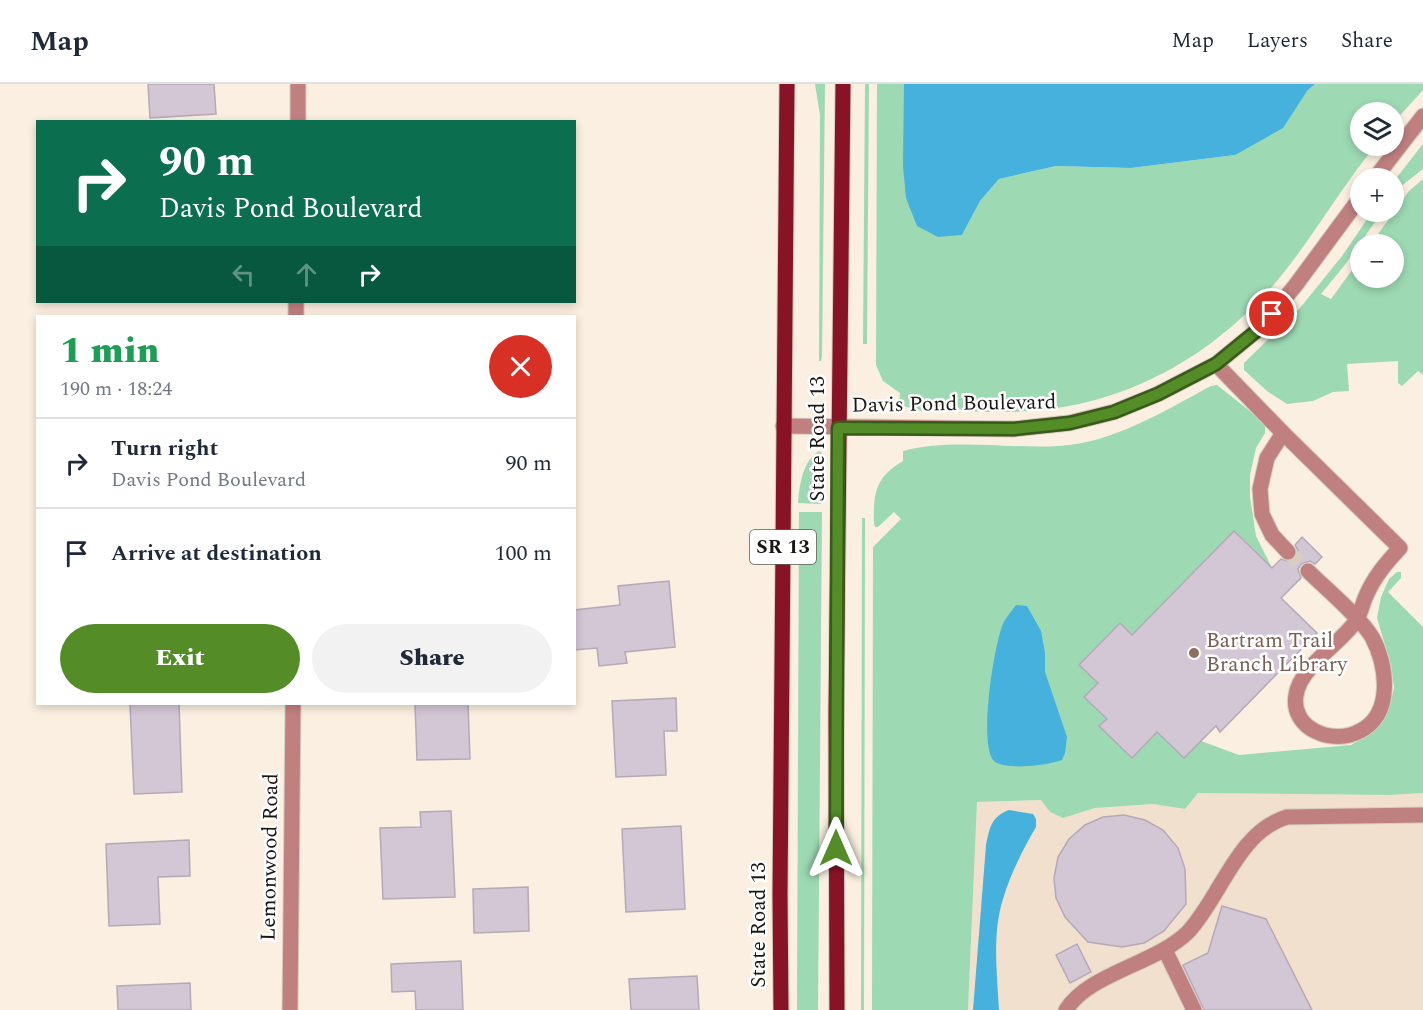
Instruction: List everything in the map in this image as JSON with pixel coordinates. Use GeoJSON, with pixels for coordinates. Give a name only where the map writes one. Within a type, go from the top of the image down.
{"type":"FeatureCollection","features":[{"type":"Feature","properties":{"kind":"main road","name":"State Road 13"},"geometry":{"type":"LineString","coordinates":[[781,1010],[787,84]]}},
{"type":"Feature","properties":{"kind":"main road","name":"State Road 13"},"geometry":{"type":"LineString","coordinates":[[837,1010],[836,714],[843,84]]}},
{"type":"Feature","properties":{"kind":"street"},"geometry":{"type":"LineString","coordinates":[[298,84],[298,120]]}},
{"type":"Feature","properties":{"kind":"street"},"geometry":{"type":"LineString","coordinates":[[1383,168],[1423,116]]}},
{"type":"Feature","properties":{"kind":"street","name":"Davis Pond Boulevard"},"geometry":{"type":"LineString","coordinates":[[783,426],[1014,429],[1070,423],[1114,412],[1158,394],[1216,364],[1260,328],[1295,286],[1350,212]]}},
{"type":"Feature","properties":{"kind":"street"},"geometry":{"type":"LineString","coordinates":[[1216,364],[1282,433],[1400,548],[1376,575],[1357,620],[1301,680],[1296,694],[1295,709],[1301,722],[1313,732],[1330,736],[1345,736],[1360,731],[1371,722],[1380,708],[1384,692],[1380,652],[1370,634],[1357,620],[1308,571]]}},
{"type":"Feature","properties":{"kind":"street"},"geometry":{"type":"LineString","coordinates":[[1282,433],[1267,458],[1260,489],[1262,514],[1272,535],[1288,552]]}},
{"type":"Feature","properties":{"kind":"street","name":"Lemonwood Road"},"geometry":{"type":"LineString","coordinates":[[290,1010],[293,705]]}},
{"type":"Feature","properties":{"kind":"street"},"geometry":{"type":"LineString","coordinates":[[1066,1010],[1072,1001],[1086,991],[1114,974],[1165,950],[1188,932],[1250,842],[1274,821],[1287,817],[1423,815]]}},
{"type":"Feature","properties":{"kind":"street"},"geometry":{"type":"LineString","coordinates":[[1165,950],[1194,1010]]}},
{"type":"Feature","properties":{"kind":"shaded area"},"geometry":{"type":"Polygon","coordinates":[[[1198,793],[1390,795],[1423,793],[1423,1010],[968,1010],[977,802],[1042,800],[1050,812],[1063,818],[1095,808],[1153,804],[1185,809],[1198,793]]]}},
{"type":"Feature","properties":{"kind":"green space"},"geometry":{"type":"Polygon","coordinates":[[[815,84],[825,84],[821,361],[819,361],[820,115],[815,84]]]}},
{"type":"Feature","properties":{"kind":"green space"},"geometry":{"type":"Polygon","coordinates":[[[865,84],[869,84],[867,344],[863,344],[865,84]]]}},
{"type":"Feature","properties":{"kind":"green space"},"geometry":{"type":"Polygon","coordinates":[[[877,84],[904,84],[905,124],[962,235],[980,201],[999,179],[1056,166],[1131,168],[1235,155],[1315,84],[1423,84],[1423,90],[1404,111],[1404,102],[1350,102],[1350,156],[1367,156],[1358,168],[1350,168],[1350,179],[1302,249],[1249,311],[1219,337],[1154,378],[1118,393],[1081,404],[1042,410],[990,412],[948,407],[922,411],[899,404],[900,393],[883,381],[876,365],[877,84]]]}},
{"type":"Feature","properties":{"kind":"green space"},"geometry":{"type":"Polygon","coordinates":[[[1423,144],[1423,169],[1404,184],[1404,168],[1423,144]]]}},
{"type":"Feature","properties":{"kind":"green space"},"geometry":{"type":"Polygon","coordinates":[[[1423,179],[1423,375],[1418,371],[1402,386],[1398,383],[1398,361],[1347,364],[1349,391],[1333,392],[1313,401],[1287,404],[1267,391],[1244,370],[1244,363],[1300,308],[1350,244],[1350,257],[1321,294],[1331,299],[1350,273],[1350,288],[1404,288],[1404,234],[1378,234],[1387,222],[1404,222],[1404,198],[1423,179]]]}},
{"type":"Feature","properties":{"kind":"green space"},"geometry":{"type":"Polygon","coordinates":[[[1365,222],[1375,222],[1367,234],[1357,234],[1365,222]]]}},
{"type":"Feature","properties":{"kind":"green space"},"geometry":{"type":"Polygon","coordinates":[[[1217,385],[1261,420],[1265,426],[1265,433],[1256,448],[1250,475],[1250,497],[1256,536],[1272,568],[1234,531],[1137,630],[1139,641],[1120,623],[1079,665],[1098,683],[1085,697],[1107,719],[1100,727],[1132,758],[1157,732],[1184,757],[1201,741],[1239,755],[1351,745],[1382,723],[1390,705],[1394,688],[1391,665],[1377,618],[1381,597],[1389,579],[1397,572],[1401,572],[1401,578],[1388,592],[1423,627],[1423,793],[1390,795],[1198,793],[1185,809],[1153,804],[1095,808],[1063,818],[1050,812],[1041,800],[977,802],[968,1010],[872,1010],[873,547],[901,519],[894,512],[878,527],[875,527],[876,492],[881,480],[903,461],[903,451],[960,444],[1040,447],[1079,444],[1138,424],[1217,385]]]}},
{"type":"Feature","properties":{"kind":"green space"},"geometry":{"type":"Polygon","coordinates":[[[819,451],[822,453],[821,504],[798,503],[801,481],[806,467],[819,451]]]}},
{"type":"Feature","properties":{"kind":"green space"},"geometry":{"type":"Polygon","coordinates":[[[799,512],[822,512],[818,1010],[797,1010],[799,512]]]}},
{"type":"Feature","properties":{"kind":"green space"},"geometry":{"type":"Polygon","coordinates":[[[862,518],[865,518],[864,1010],[861,1010],[862,518]]]}},
{"type":"Feature","properties":{"kind":"water"},"geometry":{"type":"Polygon","coordinates":[[[904,84],[1315,84],[1307,91],[1283,128],[1235,155],[1131,168],[1056,166],[999,179],[980,201],[962,235],[938,237],[917,226],[906,198],[903,166],[904,84]]]}},
{"type":"Feature","properties":{"kind":"water"},"geometry":{"type":"Polygon","coordinates":[[[1016,605],[1027,606],[1041,631],[1045,653],[1045,672],[1067,737],[1062,760],[1056,762],[1008,766],[994,761],[989,752],[987,716],[992,672],[999,635],[1007,616],[1016,605]]]}},
{"type":"Feature","properties":{"kind":"water"},"geometry":{"type":"Polygon","coordinates":[[[1009,810],[1033,814],[1036,827],[1013,871],[997,926],[999,1010],[973,1010],[986,845],[992,823],[998,816],[1009,810]]]}},
{"type":"Feature","properties":{"kind":"building"},"geometry":{"type":"Polygon","coordinates":[[[148,84],[214,84],[216,114],[150,118],[148,84]]]}},
{"type":"Feature","properties":{"kind":"building","name":"Bartram Trail Branch Library"},"geometry":{"type":"Polygon","coordinates":[[[1234,531],[1272,568],[1281,559],[1290,562],[1295,559],[1298,550],[1295,545],[1302,537],[1322,557],[1315,564],[1310,561],[1301,564],[1298,569],[1301,578],[1281,598],[1317,633],[1220,732],[1216,726],[1184,758],[1157,732],[1132,758],[1099,726],[1107,719],[1084,697],[1098,683],[1079,665],[1120,623],[1132,635],[1234,531]]]}},
{"type":"Feature","properties":{"kind":"building"},"geometry":{"type":"Polygon","coordinates":[[[669,581],[675,647],[625,652],[627,663],[599,666],[597,648],[576,650],[576,610],[620,605],[618,586],[669,581]]]}},
{"type":"Feature","properties":{"kind":"building"},"geometry":{"type":"Polygon","coordinates":[[[676,698],[677,731],[664,731],[666,775],[616,777],[612,701],[676,698]]]}},
{"type":"Feature","properties":{"kind":"building"},"geometry":{"type":"Polygon","coordinates":[[[130,705],[179,705],[182,792],[134,794],[130,705]]]}},
{"type":"Feature","properties":{"kind":"building"},"geometry":{"type":"Polygon","coordinates":[[[415,705],[468,705],[470,759],[417,760],[415,705]]]}},
{"type":"Feature","properties":{"kind":"building"},"geometry":{"type":"Polygon","coordinates":[[[451,811],[455,897],[383,899],[380,828],[421,827],[420,812],[451,811]]]}},
{"type":"Feature","properties":{"kind":"building"},"geometry":{"type":"Polygon","coordinates":[[[1124,815],[1145,820],[1163,830],[1178,848],[1185,869],[1186,904],[1164,931],[1144,943],[1122,947],[1088,942],[1065,917],[1056,898],[1054,878],[1058,857],[1069,839],[1085,825],[1103,817],[1124,815]]]}},
{"type":"Feature","properties":{"kind":"building"},"geometry":{"type":"Polygon","coordinates":[[[681,826],[685,909],[626,912],[622,829],[681,826]]]}},
{"type":"Feature","properties":{"kind":"building"},"geometry":{"type":"Polygon","coordinates":[[[189,840],[190,876],[158,877],[160,924],[109,926],[106,844],[189,840]]]}},
{"type":"Feature","properties":{"kind":"building"},"geometry":{"type":"Polygon","coordinates":[[[528,887],[529,931],[474,933],[473,889],[528,887]]]}},
{"type":"Feature","properties":{"kind":"building"},"geometry":{"type":"Polygon","coordinates":[[[1222,906],[1266,919],[1312,1010],[1204,1010],[1183,965],[1208,953],[1222,906]]]}},
{"type":"Feature","properties":{"kind":"building"},"geometry":{"type":"Polygon","coordinates":[[[1077,944],[1091,972],[1070,983],[1056,955],[1077,944]]]}},
{"type":"Feature","properties":{"kind":"building"},"geometry":{"type":"Polygon","coordinates":[[[461,961],[463,1010],[416,1010],[415,991],[392,992],[391,964],[461,961]]]}},
{"type":"Feature","properties":{"kind":"building"},"geometry":{"type":"Polygon","coordinates":[[[697,976],[699,1010],[631,1010],[629,979],[697,976]]]}},
{"type":"Feature","properties":{"kind":"building"},"geometry":{"type":"Polygon","coordinates":[[[190,983],[191,1010],[118,1010],[117,986],[190,983]]]}},
{"type":"Feature","properties":{"kind":"tunnel"},"geometry":{"type":"LineString","coordinates":[[1288,552],[1308,571]]}},
{"type":"Feature","properties":{"kind":"place","name":"Bartram Trail Branch Library"},"geometry":{"type":"Point","coordinates":[1194,653]}},
{"type":"Feature","properties":{"kind":"route"},"geometry":{"type":"LineString","coordinates":[[836,848],[838,428],[1014,429],[1070,423],[1114,412],[1158,394],[1216,364],[1260,328],[1272,314]]}}]}
